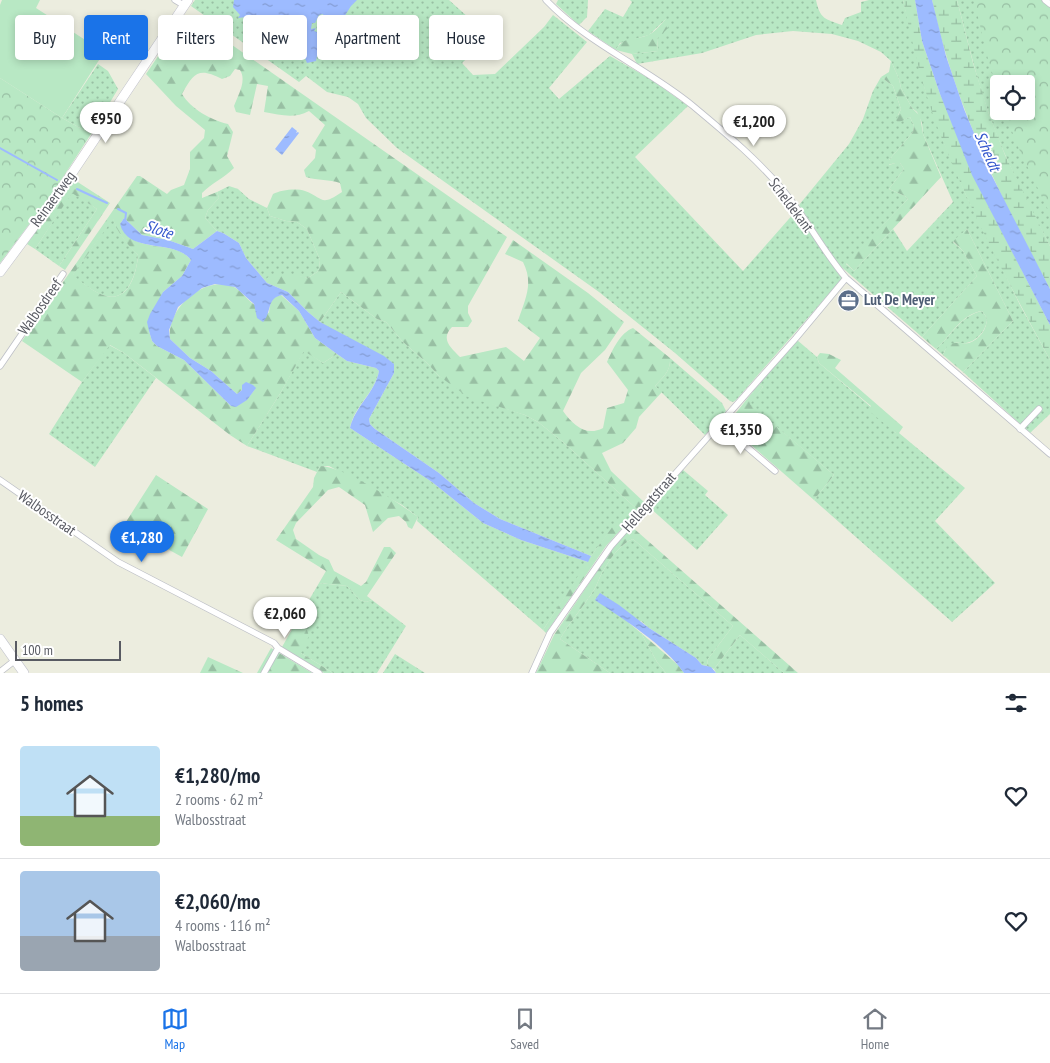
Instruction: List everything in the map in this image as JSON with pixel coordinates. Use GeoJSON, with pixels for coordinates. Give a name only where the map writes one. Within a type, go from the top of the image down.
{"type":"FeatureCollection","features":[{"type":"Feature","properties":{"kind":"main road","name":"Reinaertweg"},"geometry":{"type":"LineString","coordinates":[[0,272],[58,194],[186,3]]}},
{"type":"Feature","properties":{"kind":"main road"},"geometry":{"type":"LineString","coordinates":[[0,639],[24,673]]}},
{"type":"Feature","properties":{"kind":"street"},"geometry":{"type":"LineString","coordinates":[[174,0],[186,3]]}},
{"type":"Feature","properties":{"kind":"street","name":"Scheldekant"},"geometry":{"type":"LineString","coordinates":[[546,0],[581,30],[689,103],[765,170],[792,202],[846,278],[880,305],[1050,454]]}},
{"type":"Feature","properties":{"kind":"street"},"geometry":{"type":"LineString","coordinates":[[1045,0],[1050,4]]}},
{"type":"Feature","properties":{"kind":"street","name":"Walbosdreef"},"geometry":{"type":"LineString","coordinates":[[0,366],[63,274]]}},
{"type":"Feature","properties":{"kind":"street","name":"Hellegatstraat"},"geometry":{"type":"LineString","coordinates":[[532,673],[550,633],[611,546],[720,424],[846,278]]}},
{"type":"Feature","properties":{"kind":"street"},"geometry":{"type":"LineString","coordinates":[[1020,429],[1039,409]]}},
{"type":"Feature","properties":{"kind":"street"},"geometry":{"type":"LineString","coordinates":[[720,424],[775,471]]}},
{"type":"Feature","properties":{"kind":"street","name":"Walbosstraat"},"geometry":{"type":"LineString","coordinates":[[0,480],[118,562],[274,643],[278,648]]}},
{"type":"Feature","properties":{"kind":"street"},"geometry":{"type":"LineString","coordinates":[[264,673],[278,648],[319,673]]}},
{"type":"Feature","properties":{"kind":"street"},"geometry":{"type":"LineString","coordinates":[[0,672],[14,661]]}},
{"type":"Feature","properties":{"kind":"green space"},"geometry":{"type":"Polygon","coordinates":[[[2,0],[40,0],[36,8],[47,15],[15,15],[15,60],[74,60],[74,33],[84,39],[84,60],[99,60],[62,118],[0,78],[0,5],[2,0]]]}},
{"type":"Feature","properties":{"kind":"green space"},"geometry":{"type":"Polygon","coordinates":[[[195,0],[449,0],[466,15],[429,15],[429,60],[465,60],[462,63],[473,75],[495,74],[544,27],[553,15],[587,42],[549,88],[559,99],[610,56],[652,80],[688,106],[635,157],[743,271],[795,212],[841,276],[841,280],[736,400],[730,401],[675,353],[599,292],[397,148],[366,118],[358,104],[348,97],[327,92],[306,76],[299,82],[268,60],[307,60],[307,15],[243,15],[243,43],[233,36],[233,15],[204,15],[191,6],[195,0]]]}},
{"type":"Feature","properties":{"kind":"green space"},"geometry":{"type":"Polygon","coordinates":[[[558,0],[588,0],[587,17],[579,25],[556,4],[558,0]]]}},
{"type":"Feature","properties":{"kind":"green space"},"geometry":{"type":"Polygon","coordinates":[[[630,0],[816,0],[819,11],[824,17],[842,25],[845,18],[861,12],[861,2],[869,0],[903,0],[925,89],[942,138],[966,195],[1020,305],[1050,360],[1050,414],[1030,433],[963,372],[1013,321],[967,229],[953,242],[963,251],[977,276],[922,337],[838,264],[799,205],[849,144],[863,119],[873,91],[881,77],[893,86],[901,109],[898,115],[903,120],[910,117],[914,126],[913,132],[889,160],[889,165],[900,163],[904,169],[889,189],[908,199],[846,264],[854,271],[893,229],[907,251],[953,202],[923,134],[922,123],[901,88],[891,61],[881,52],[858,41],[832,34],[793,31],[756,35],[702,53],[637,64],[632,54],[658,51],[657,39],[666,19],[649,35],[620,43],[616,50],[588,31],[605,9],[623,17],[632,2],[630,0]]]}},
{"type":"Feature","properties":{"kind":"green space"},"geometry":{"type":"Polygon","coordinates":[[[903,0],[915,0],[922,41],[940,94],[996,220],[1050,325],[1050,360],[979,223],[942,139],[919,70],[903,0]]]}},
{"type":"Feature","properties":{"kind":"green space"},"geometry":{"type":"Polygon","coordinates":[[[932,0],[957,0],[990,120],[1005,155],[1050,246],[1050,289],[996,184],[966,112],[941,38],[932,0]]]}},
{"type":"Feature","properties":{"kind":"green space"},"geometry":{"type":"Polygon","coordinates":[[[957,0],[1040,0],[1050,76],[1050,246],[1017,181],[991,120],[1035,120],[1035,75],[990,75],[990,117],[957,0]]]}},
{"type":"Feature","properties":{"kind":"green space"},"geometry":{"type":"Polygon","coordinates":[[[974,0],[1050,0],[1050,214],[1019,149],[1008,120],[1035,120],[1035,75],[993,75],[974,0]]]}},
{"type":"Feature","properties":{"kind":"green space"},"geometry":{"type":"Polygon","coordinates":[[[666,19],[670,21],[667,29],[657,39],[658,51],[632,54],[616,50],[626,40],[651,34],[666,19]]]}},
{"type":"Feature","properties":{"kind":"green space"},"geometry":{"type":"Polygon","coordinates":[[[233,46],[243,53],[243,60],[254,60],[507,237],[468,306],[468,313],[472,321],[468,327],[452,327],[447,335],[448,343],[460,357],[506,347],[524,361],[540,338],[518,321],[526,298],[528,277],[523,262],[505,254],[513,240],[588,293],[624,322],[605,350],[581,373],[563,411],[580,428],[591,431],[603,428],[607,408],[624,403],[628,390],[607,362],[617,342],[628,330],[633,328],[670,358],[668,370],[655,386],[662,392],[639,417],[636,428],[623,443],[602,453],[611,471],[645,503],[638,510],[563,442],[538,422],[525,415],[468,397],[439,376],[403,342],[386,322],[377,319],[341,292],[320,322],[288,292],[267,283],[267,278],[281,274],[308,278],[319,269],[320,260],[307,229],[297,222],[270,216],[267,208],[273,194],[280,191],[301,190],[326,200],[342,192],[340,183],[306,177],[304,170],[315,158],[316,150],[312,146],[325,125],[309,111],[293,116],[264,112],[268,86],[257,84],[250,115],[236,112],[234,106],[240,93],[243,79],[240,70],[235,69],[230,76],[222,79],[208,73],[198,74],[190,81],[182,94],[196,109],[208,117],[228,124],[233,132],[227,156],[234,168],[202,193],[202,198],[217,192],[219,198],[208,210],[205,218],[217,231],[193,249],[168,240],[142,235],[124,218],[120,224],[133,240],[180,251],[191,260],[182,276],[163,292],[149,331],[152,341],[157,346],[184,360],[231,406],[245,400],[255,389],[243,385],[242,390],[237,394],[211,371],[190,358],[170,339],[170,328],[174,316],[189,297],[211,285],[222,284],[236,288],[252,303],[269,313],[272,301],[275,297],[281,295],[299,311],[315,338],[337,354],[323,363],[304,351],[247,446],[124,353],[110,345],[82,382],[22,341],[137,176],[140,176],[167,194],[171,190],[184,185],[190,169],[190,152],[204,138],[205,130],[176,106],[146,74],[158,56],[158,60],[233,60],[233,46]],[[113,219],[73,275],[97,292],[114,297],[121,295],[126,290],[134,277],[138,255],[117,229],[113,219]]]}},
{"type":"Feature","properties":{"kind":"green space"},"geometry":{"type":"Polygon","coordinates":[[[891,61],[901,88],[912,108],[920,116],[923,134],[941,177],[854,271],[846,263],[908,199],[889,189],[904,169],[900,163],[888,165],[889,160],[913,132],[914,126],[910,117],[898,123],[896,120],[901,109],[893,86],[881,77],[889,72],[891,61]]]}},
{"type":"Feature","properties":{"kind":"green space"},"geometry":{"type":"Polygon","coordinates":[[[98,64],[108,71],[118,89],[91,134],[62,118],[98,64]]]}},
{"type":"Feature","properties":{"kind":"green space"},"geometry":{"type":"Polygon","coordinates":[[[0,78],[62,118],[91,134],[54,191],[0,263],[0,78]]]}},
{"type":"Feature","properties":{"kind":"green space"},"geometry":{"type":"Polygon","coordinates":[[[73,179],[110,203],[65,270],[59,266],[97,209],[72,193],[35,249],[27,244],[73,179]]]}},
{"type":"Feature","properties":{"kind":"green space"},"geometry":{"type":"Polygon","coordinates":[[[229,186],[238,189],[249,199],[267,208],[270,216],[297,222],[307,229],[320,260],[317,272],[308,278],[297,276],[267,278],[267,283],[246,258],[239,243],[217,231],[205,218],[208,210],[219,198],[217,192],[229,186]]]}},
{"type":"Feature","properties":{"kind":"green space"},"geometry":{"type":"Polygon","coordinates":[[[72,192],[97,209],[59,266],[35,249],[72,192]]]}},
{"type":"Feature","properties":{"kind":"green space"},"geometry":{"type":"Polygon","coordinates":[[[113,218],[120,234],[138,255],[134,277],[130,284],[126,290],[114,297],[97,292],[72,276],[113,218]]]}},
{"type":"Feature","properties":{"kind":"green space"},"geometry":{"type":"Polygon","coordinates":[[[967,229],[1013,321],[963,372],[943,355],[948,344],[969,343],[980,336],[987,322],[987,318],[982,311],[968,316],[936,349],[922,337],[977,276],[963,251],[953,241],[967,229]]]}},
{"type":"Feature","properties":{"kind":"green space"},"geometry":{"type":"Polygon","coordinates":[[[341,292],[377,319],[386,322],[403,342],[439,376],[486,402],[525,415],[538,422],[563,442],[638,510],[623,527],[616,523],[591,556],[500,519],[474,503],[439,473],[370,424],[369,419],[394,373],[320,322],[341,292]]]}},
{"type":"Feature","properties":{"kind":"green space"},"geometry":{"type":"Polygon","coordinates":[[[982,311],[987,318],[987,322],[984,330],[978,337],[970,342],[955,343],[945,350],[943,355],[936,349],[962,321],[982,311]]]}},
{"type":"Feature","properties":{"kind":"green space"},"geometry":{"type":"Polygon","coordinates":[[[797,340],[817,357],[819,363],[871,407],[896,433],[899,433],[965,488],[935,521],[995,583],[952,622],[814,500],[834,475],[749,404],[763,387],[759,384],[797,340]]]}},
{"type":"Feature","properties":{"kind":"green space"},"geometry":{"type":"Polygon","coordinates":[[[109,345],[124,353],[156,378],[95,467],[49,434],[82,382],[109,345]]]}},
{"type":"Feature","properties":{"kind":"green space"},"geometry":{"type":"Polygon","coordinates":[[[304,350],[323,363],[337,354],[347,361],[376,368],[379,371],[377,379],[352,420],[350,428],[432,482],[483,523],[521,540],[588,562],[543,630],[417,521],[418,517],[402,505],[329,466],[320,466],[317,472],[247,446],[281,392],[304,350]]]}},
{"type":"Feature","properties":{"kind":"green space"},"geometry":{"type":"Polygon","coordinates":[[[820,353],[829,354],[841,360],[835,368],[903,427],[899,433],[896,433],[869,411],[871,406],[819,363],[817,357],[820,353]]]}},
{"type":"Feature","properties":{"kind":"green space"},"geometry":{"type":"Polygon","coordinates":[[[670,358],[722,403],[726,411],[705,435],[655,386],[668,370],[670,358]]]}},
{"type":"Feature","properties":{"kind":"green space"},"geometry":{"type":"Polygon","coordinates":[[[759,384],[763,387],[750,404],[834,475],[814,500],[727,424],[759,384]]]}},
{"type":"Feature","properties":{"kind":"green space"},"geometry":{"type":"Polygon","coordinates":[[[320,466],[356,478],[418,517],[412,529],[399,516],[388,518],[373,532],[365,505],[339,487],[328,490],[296,523],[293,530],[296,539],[329,560],[334,571],[361,586],[366,582],[384,547],[390,547],[396,553],[367,596],[372,600],[366,602],[360,600],[347,586],[319,583],[326,571],[276,540],[313,487],[314,478],[320,466]]]}},
{"type":"Feature","properties":{"kind":"green space"},"geometry":{"type":"Polygon","coordinates":[[[682,469],[708,491],[705,495],[728,515],[697,550],[649,507],[682,469]]]}},
{"type":"Feature","properties":{"kind":"green space"},"geometry":{"type":"Polygon","coordinates":[[[156,475],[208,509],[182,557],[124,525],[156,475]]]}},
{"type":"Feature","properties":{"kind":"green space"},"geometry":{"type":"Polygon","coordinates":[[[616,522],[623,527],[606,546],[546,633],[543,630],[591,556],[616,522]]]}},
{"type":"Feature","properties":{"kind":"green space"},"geometry":{"type":"Polygon","coordinates":[[[631,526],[798,673],[784,673],[740,635],[714,669],[707,666],[708,659],[733,626],[633,539],[628,541],[611,558],[594,590],[560,639],[610,673],[536,673],[554,635],[612,549],[631,526]]]}},
{"type":"Feature","properties":{"kind":"green space"},"geometry":{"type":"Polygon","coordinates":[[[633,539],[733,626],[708,659],[707,666],[702,665],[696,658],[641,621],[629,623],[641,633],[657,662],[666,673],[610,673],[560,639],[594,590],[611,558],[628,541],[633,539]]]}},
{"type":"Feature","properties":{"kind":"green space"},"geometry":{"type":"Polygon","coordinates":[[[319,583],[347,586],[360,600],[366,602],[372,600],[406,626],[377,673],[333,673],[301,653],[295,624],[319,583]]]}},
{"type":"Feature","properties":{"kind":"green space"},"geometry":{"type":"Polygon","coordinates":[[[295,624],[302,625],[307,630],[309,636],[301,653],[333,673],[324,673],[282,647],[295,624]]]}},
{"type":"Feature","properties":{"kind":"green space"},"geometry":{"type":"Polygon","coordinates":[[[641,633],[678,665],[684,673],[666,673],[657,662],[641,633]]]}},
{"type":"Feature","properties":{"kind":"green space"},"geometry":{"type":"Polygon","coordinates":[[[740,635],[784,673],[716,673],[714,669],[740,635]]]}},
{"type":"Feature","properties":{"kind":"green space"},"geometry":{"type":"Polygon","coordinates":[[[271,648],[312,673],[257,673],[271,648]]]}},
{"type":"Feature","properties":{"kind":"green space"},"geometry":{"type":"Polygon","coordinates":[[[395,654],[425,673],[383,673],[395,654]]]}},
{"type":"Feature","properties":{"kind":"green space"},"geometry":{"type":"Polygon","coordinates":[[[208,657],[243,673],[200,673],[208,657]]]}},
{"type":"Feature","properties":{"kind":"water"},"geometry":{"type":"Polygon","coordinates":[[[234,0],[357,0],[345,15],[317,15],[317,19],[315,23],[312,23],[311,29],[316,28],[314,31],[317,32],[316,61],[307,63],[307,15],[243,15],[243,17],[238,18],[240,15],[233,7],[234,0]]]}},
{"type":"Feature","properties":{"kind":"water"},"geometry":{"type":"Polygon","coordinates":[[[915,0],[932,0],[946,56],[964,109],[991,174],[1050,289],[1050,325],[972,175],[940,94],[922,41],[915,0]]]}},
{"type":"Feature","properties":{"kind":"water"},"geometry":{"type":"Polygon","coordinates":[[[292,127],[297,131],[296,133],[299,133],[282,155],[275,149],[292,127]]]}},
{"type":"Feature","properties":{"kind":"water"},"geometry":{"type":"Polygon","coordinates":[[[124,218],[142,235],[168,240],[193,249],[217,231],[239,243],[246,258],[267,283],[288,292],[320,322],[384,356],[394,364],[394,373],[369,419],[370,424],[375,429],[439,473],[474,503],[500,519],[591,556],[588,562],[521,540],[483,523],[432,482],[350,428],[356,413],[377,379],[379,371],[376,368],[347,361],[315,338],[299,311],[282,295],[271,302],[263,322],[257,318],[254,304],[235,287],[215,284],[202,288],[178,307],[169,330],[170,339],[190,358],[211,371],[237,394],[242,390],[242,385],[246,382],[256,388],[247,400],[236,407],[231,406],[184,360],[157,346],[152,341],[149,331],[147,322],[163,292],[182,276],[191,260],[183,253],[174,249],[132,240],[125,234],[120,224],[124,218]]]}},
{"type":"Feature","properties":{"kind":"water"},"geometry":{"type":"Polygon","coordinates":[[[600,593],[649,628],[696,658],[702,665],[711,667],[716,673],[684,673],[666,652],[595,600],[600,593]]]}},
{"type":"Feature","properties":{"kind":"waterway","name":"Slote"},"geometry":{"type":"LineString","coordinates":[[0,148],[57,180]]}},
{"type":"Feature","properties":{"kind":"waterway","name":"Slote"},"geometry":{"type":"LineString","coordinates":[[77,189],[107,203]]}},
{"type":"Feature","properties":{"kind":"waterway","name":"Slote"},"geometry":{"type":"LineString","coordinates":[[118,209],[126,213],[125,222]]}},
{"type":"Feature","properties":{"kind":"place","name":"Lut De Meyer"},"geometry":{"type":"Point","coordinates":[848,300]}},
{"type":"Feature","properties":{"kind":"water label","name":"Scheldt"},"geometry":{"type":"Point","coordinates":[988,151]}}]}
